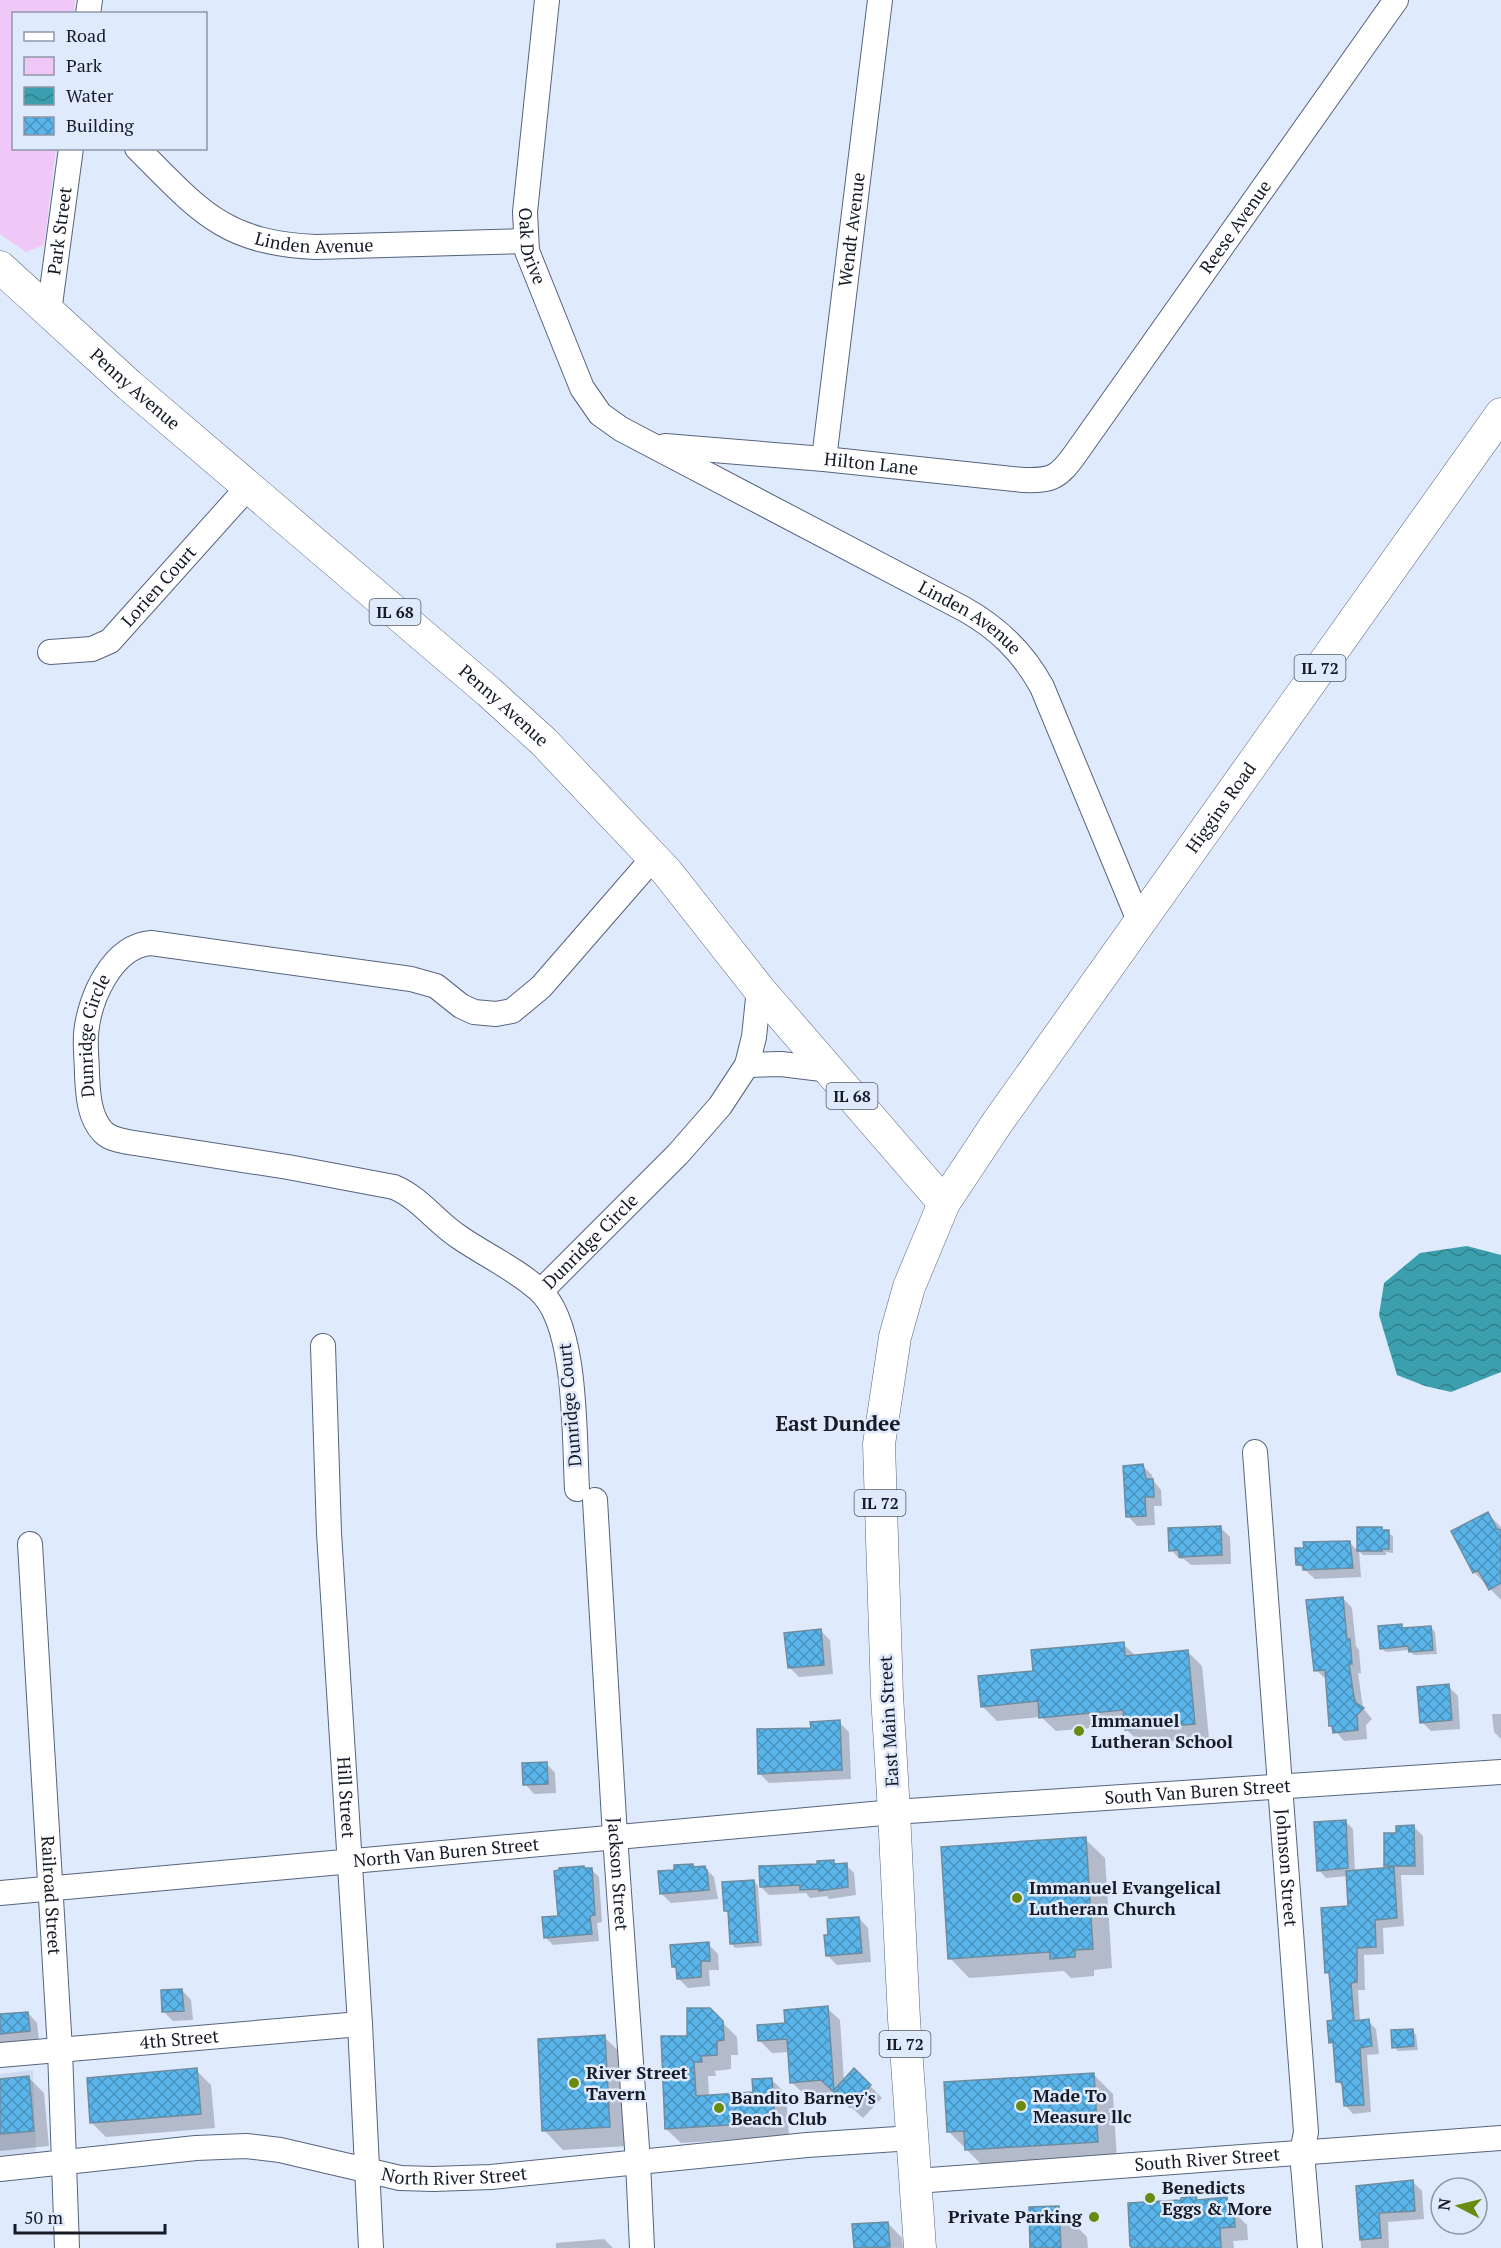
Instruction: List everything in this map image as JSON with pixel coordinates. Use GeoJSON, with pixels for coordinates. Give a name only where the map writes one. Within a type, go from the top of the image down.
{"type":"FeatureCollection","features":[{"type":"Feature","properties":{"kind":"main road","name":"Penny Avenue"},"geometry":{"type":"LineString","coordinates":[[0,267],[129,385],[525,724],[654,857],[759,989],[944,1203]]}},
{"type":"Feature","properties":{"kind":"main road","name":"Higgins Road"},"geometry":{"type":"LineString","coordinates":[[944,1203],[997,1123],[1501,414]]}},
{"type":"Feature","properties":{"kind":"main road","name":"East Main Street"},"geometry":{"type":"LineString","coordinates":[[920,2248],[904,2019],[886,1674],[879,1444],[887,1379],[900,1316],[920,1259],[944,1203]]}},
{"type":"Feature","properties":{"kind":"street","name":"Oak Drive"},"geometry":{"type":"LineString","coordinates":[[547,0],[525,212],[525,241],[570,362],[586,394],[606,420],[654,445]]}},
{"type":"Feature","properties":{"kind":"street","name":"Wendt Avenue"},"geometry":{"type":"LineString","coordinates":[[824,459],[880,0]]}},
{"type":"Feature","properties":{"kind":"street","name":"Reese Avenue"},"geometry":{"type":"LineString","coordinates":[[1076,453],[1396,0]]}},
{"type":"Feature","properties":{"kind":"street","name":"Park Street"},"geometry":{"type":"LineString","coordinates":[[49,312],[71,150]]}},
{"type":"Feature","properties":{"kind":"street","name":"Linden Avenue"},"geometry":{"type":"LineString","coordinates":[[139,150],[206,214],[223,225],[259,240],[316,247],[525,241]]}},
{"type":"Feature","properties":{"kind":"street","name":"Linden Avenue"},"geometry":{"type":"LineString","coordinates":[[654,445],[964,609],[1008,640],[1026,660],[1042,687],[1140,923]]}},
{"type":"Feature","properties":{"kind":"street","name":"Hilton Lane"},"geometry":{"type":"LineString","coordinates":[[654,445],[824,459],[1039,481],[1058,475],[1076,453]]}},
{"type":"Feature","properties":{"kind":"street","name":"Lorien Court"},"geometry":{"type":"LineString","coordinates":[[50,652],[92,649],[110,641],[249,486]]}},
{"type":"Feature","properties":{"kind":"street","name":"Dunridge Circle"},"geometry":{"type":"LineString","coordinates":[[654,857],[541,987],[517,1008],[506,1013],[474,1012],[461,1006],[436,986],[411,979],[151,943],[133,948],[110,967],[93,1006],[88,1024],[86,1042],[90,1104],[98,1124],[109,1136],[128,1142],[288,1167],[394,1187],[409,1194],[447,1229],[541,1291],[692,1139],[720,1106],[747,1065],[754,1037],[759,989]]}},
{"type":"Feature","properties":{"kind":"street"},"geometry":{"type":"LineString","coordinates":[[747,1065],[781,1064],[830,1070]]}},
{"type":"Feature","properties":{"kind":"street","name":"Dunridge Court"},"geometry":{"type":"LineString","coordinates":[[541,1291],[558,1320],[568,1352],[586,1495]]}},
{"type":"Feature","properties":{"kind":"street","name":"Hill Street"},"geometry":{"type":"LineString","coordinates":[[323,1346],[329,1533],[360,2024],[370,2248]]}},
{"type":"Feature","properties":{"kind":"street","name":"Johnson Street"},"geometry":{"type":"LineString","coordinates":[[1255,1452],[1306,2132],[1302,2153],[1310,2248]]}},
{"type":"Feature","properties":{"kind":"street","name":"Jackson Street"},"geometry":{"type":"LineString","coordinates":[[586,1495],[615,1836],[642,2248]]}},
{"type":"Feature","properties":{"kind":"street","name":"Railroad Street"},"geometry":{"type":"LineString","coordinates":[[30,1544],[60,2050],[67,2248]]}},
{"type":"Feature","properties":{"kind":"street","name":"South Van Buren Street"},"geometry":{"type":"LineString","coordinates":[[894,1812],[1501,1772]]}},
{"type":"Feature","properties":{"kind":"street","name":"North Van Buren Street"},"geometry":{"type":"LineString","coordinates":[[0,1893],[894,1812]]}},
{"type":"Feature","properties":{"kind":"street","name":"4th Street"},"geometry":{"type":"LineString","coordinates":[[0,2055],[360,2024]]}},
{"type":"Feature","properties":{"kind":"street","name":"North River Street"},"geometry":{"type":"LineString","coordinates":[[0,2169],[196,2148],[246,2146],[280,2150],[368,2172],[412,2179],[454,2179],[807,2145],[912,2138]]}},
{"type":"Feature","properties":{"kind":"street","name":"South River Street"},"geometry":{"type":"LineString","coordinates":[[916,2181],[1501,2138]]}},
{"type":"Feature","properties":{"kind":"shaded area"},"geometry":{"type":"Polygon","coordinates":[[[33,2070],[36,2153],[0,2156],[0,2074],[33,2070]]]}},
{"type":"Feature","properties":{"kind":"green space"},"geometry":{"type":"Polygon","coordinates":[[[0,0],[75,0],[74,12],[12,12],[12,150],[56,150],[44,245],[26,252],[0,234],[0,0]]]}},
{"type":"Feature","properties":{"kind":"water"},"geometry":{"type":"Polygon","coordinates":[[[1467,1246],[1501,1255],[1501,1372],[1451,1392],[1425,1386],[1397,1375],[1379,1315],[1384,1283],[1420,1253],[1467,1246]]]}},
{"type":"Feature","properties":{"kind":"building"},"geometry":{"type":"Polygon","coordinates":[[[1143,1464],[1146,1479],[1153,1479],[1154,1497],[1145,1497],[1146,1516],[1126,1517],[1123,1466],[1143,1464]]]}},
{"type":"Feature","properties":{"kind":"building"},"geometry":{"type":"Polygon","coordinates":[[[1488,1512],[1497,1529],[1501,1530],[1501,1583],[1489,1590],[1478,1570],[1473,1573],[1451,1531],[1488,1512]]]}},
{"type":"Feature","properties":{"kind":"building"},"geometry":{"type":"Polygon","coordinates":[[[1221,1526],[1222,1555],[1179,1557],[1179,1550],[1169,1551],[1168,1528],[1221,1526]]]}},
{"type":"Feature","properties":{"kind":"building"},"geometry":{"type":"Polygon","coordinates":[[[1357,1527],[1382,1527],[1382,1530],[1389,1530],[1389,1549],[1357,1551],[1357,1527]]]}},
{"type":"Feature","properties":{"kind":"building"},"geometry":{"type":"Polygon","coordinates":[[[1350,1541],[1353,1568],[1303,1570],[1303,1565],[1296,1565],[1295,1548],[1304,1548],[1303,1542],[1350,1541]]]}},
{"type":"Feature","properties":{"kind":"building"},"geometry":{"type":"Polygon","coordinates":[[[1343,1597],[1347,1639],[1350,1639],[1352,1664],[1349,1664],[1354,1697],[1356,1703],[1364,1708],[1357,1715],[1358,1730],[1333,1733],[1332,1726],[1329,1726],[1325,1670],[1314,1671],[1306,1600],[1343,1597]]]}},
{"type":"Feature","properties":{"kind":"building"},"geometry":{"type":"Polygon","coordinates":[[[1402,1624],[1402,1628],[1431,1626],[1433,1650],[1409,1652],[1408,1646],[1380,1649],[1378,1626],[1402,1624]]]}},
{"type":"Feature","properties":{"kind":"building"},"geometry":{"type":"Polygon","coordinates":[[[821,1629],[824,1665],[788,1668],[784,1633],[821,1629]]]}},
{"type":"Feature","properties":{"kind":"building","name":"Immanuel Lutheran School"},"geometry":{"type":"Polygon","coordinates":[[[1124,1642],[1125,1656],[1188,1650],[1195,1724],[1125,1730],[1123,1710],[1039,1718],[1038,1701],[981,1707],[978,1676],[1033,1671],[1031,1650],[1124,1642]]]}},
{"type":"Feature","properties":{"kind":"building"},"geometry":{"type":"Polygon","coordinates":[[[1449,1684],[1452,1720],[1420,1723],[1417,1687],[1449,1684]]]}},
{"type":"Feature","properties":{"kind":"building"},"geometry":{"type":"Polygon","coordinates":[[[840,1720],[842,1770],[758,1774],[757,1729],[811,1728],[810,1722],[840,1720]]]}},
{"type":"Feature","properties":{"kind":"building"},"geometry":{"type":"Polygon","coordinates":[[[547,1762],[548,1784],[523,1785],[522,1763],[547,1762]]]}},
{"type":"Feature","properties":{"kind":"building"},"geometry":{"type":"Polygon","coordinates":[[[1346,1820],[1348,1868],[1317,1871],[1314,1822],[1346,1820]]]}},
{"type":"Feature","properties":{"kind":"building"},"geometry":{"type":"Polygon","coordinates":[[[1414,1825],[1415,1866],[1384,1866],[1384,1833],[1396,1833],[1396,1826],[1414,1825]]]}},
{"type":"Feature","properties":{"kind":"building","name":"Immanuel Evangelical Lutheran Church"},"geometry":{"type":"Polygon","coordinates":[[[1086,1837],[1093,1949],[1075,1950],[1075,1957],[1050,1959],[1050,1952],[948,1959],[941,1847],[1086,1837]]]}},
{"type":"Feature","properties":{"kind":"building"},"geometry":{"type":"Polygon","coordinates":[[[834,1860],[834,1864],[847,1863],[848,1887],[819,1891],[819,1889],[800,1890],[800,1885],[760,1887],[759,1866],[817,1864],[817,1861],[834,1860]]]}},
{"type":"Feature","properties":{"kind":"building"},"geometry":{"type":"Polygon","coordinates":[[[693,1864],[693,1867],[705,1866],[709,1890],[660,1894],[658,1871],[674,1870],[674,1865],[693,1864]]]}},
{"type":"Feature","properties":{"kind":"building"},"geometry":{"type":"Polygon","coordinates":[[[584,1866],[584,1868],[592,1868],[595,1915],[590,1916],[592,1934],[544,1938],[542,1917],[558,1916],[554,1871],[559,1868],[584,1866]]]}},
{"type":"Feature","properties":{"kind":"building"},"geometry":{"type":"Polygon","coordinates":[[[1394,1867],[1397,1918],[1375,1920],[1376,1947],[1357,1948],[1357,1982],[1351,1983],[1354,2021],[1369,2019],[1372,2046],[1360,2048],[1364,2105],[1344,2106],[1342,2082],[1336,2082],[1333,2042],[1329,2043],[1327,2021],[1333,2020],[1329,1972],[1325,1973],[1321,1908],[1348,1906],[1346,1871],[1394,1867]]]}},
{"type":"Feature","properties":{"kind":"building"},"geometry":{"type":"Polygon","coordinates":[[[754,1880],[758,1942],[730,1944],[728,1911],[724,1911],[722,1882],[754,1880]]]}},
{"type":"Feature","properties":{"kind":"building"},"geometry":{"type":"Polygon","coordinates":[[[859,1917],[862,1953],[826,1956],[824,1935],[828,1935],[827,1919],[859,1917]]]}},
{"type":"Feature","properties":{"kind":"building"},"geometry":{"type":"Polygon","coordinates":[[[709,1942],[710,1961],[701,1961],[701,1977],[677,1979],[676,1967],[672,1967],[670,1945],[709,1942]]]}},
{"type":"Feature","properties":{"kind":"building"},"geometry":{"type":"Polygon","coordinates":[[[182,1989],[184,2011],[162,2012],[161,1990],[182,1989]]]}},
{"type":"Feature","properties":{"kind":"building"},"geometry":{"type":"Polygon","coordinates":[[[828,2006],[834,2090],[854,2068],[871,2085],[850,2107],[821,2080],[790,2083],[787,2039],[758,2041],[757,2025],[785,2023],[784,2010],[828,2006]]]}},
{"type":"Feature","properties":{"kind":"building"},"geometry":{"type":"Polygon","coordinates":[[[687,2008],[710,2008],[723,2021],[724,2040],[717,2041],[717,2055],[701,2056],[702,2062],[694,2062],[696,2096],[753,2092],[752,2079],[772,2078],[775,2122],[665,2129],[661,2036],[687,2036],[687,2008]]]}},
{"type":"Feature","properties":{"kind":"building"},"geometry":{"type":"Polygon","coordinates":[[[28,2012],[30,2031],[0,2034],[0,2014],[28,2012]]]}},
{"type":"Feature","properties":{"kind":"building"},"geometry":{"type":"Polygon","coordinates":[[[1413,2029],[1414,2046],[1392,2048],[1391,2030],[1413,2029]]]}},
{"type":"Feature","properties":{"kind":"building","name":"River Street Tavern"},"geometry":{"type":"Polygon","coordinates":[[[605,2035],[610,2127],[542,2131],[538,2039],[605,2035]]]}},
{"type":"Feature","properties":{"kind":"building"},"geometry":{"type":"Polygon","coordinates":[[[197,2068],[201,2114],[90,2123],[87,2078],[197,2068]]]}},
{"type":"Feature","properties":{"kind":"building","name":"Made To Measure llc"},"geometry":{"type":"Polygon","coordinates":[[[1094,2073],[1098,2142],[965,2150],[964,2131],[947,2132],[944,2082],[1094,2073]]]}},
{"type":"Feature","properties":{"kind":"building"},"geometry":{"type":"Polygon","coordinates":[[[29,2076],[34,2131],[0,2134],[0,2079],[29,2076]]]}},
{"type":"Feature","properties":{"kind":"building"},"geometry":{"type":"Polygon","coordinates":[[[1413,2180],[1415,2211],[1379,2213],[1381,2238],[1360,2240],[1356,2186],[1413,2180]]]}},
{"type":"Feature","properties":{"kind":"building"},"geometry":{"type":"Polygon","coordinates":[[[1196,2196],[1197,2200],[1227,2197],[1228,2210],[1234,2210],[1235,2227],[1220,2228],[1221,2248],[1132,2248],[1130,2246],[1128,2203],[1181,2200],[1181,2198],[1196,2196]]]}},
{"type":"Feature","properties":{"kind":"building"},"geometry":{"type":"Polygon","coordinates":[[[1059,2206],[1061,2248],[1030,2248],[1029,2207],[1059,2206]]]}},
{"type":"Feature","properties":{"kind":"building"},"geometry":{"type":"Polygon","coordinates":[[[888,2222],[890,2247],[854,2248],[852,2224],[888,2222]]]}},
{"type":"Feature","properties":{"kind":"place","name":"Immanuel Lutheran School"},"geometry":{"type":"Point","coordinates":[1079,1731]}},
{"type":"Feature","properties":{"kind":"place","name":"Immanuel Evangelical Lutheran Church"},"geometry":{"type":"Point","coordinates":[1017,1898]}},
{"type":"Feature","properties":{"kind":"place","name":"River Street Tavern"},"geometry":{"type":"Point","coordinates":[574,2083]}},
{"type":"Feature","properties":{"kind":"place","name":"Made To Measure llc"},"geometry":{"type":"Point","coordinates":[1021,2106]}},
{"type":"Feature","properties":{"kind":"place","name":"Bandito Barney's Beach Club"},"geometry":{"type":"Point","coordinates":[719,2108]}},
{"type":"Feature","properties":{"kind":"place","name":"Benedicts Eggs & More"},"geometry":{"type":"Point","coordinates":[1150,2198]}},
{"type":"Feature","properties":{"kind":"place","name":"Private Parking"},"geometry":{"type":"Point","coordinates":[1094,2217]}},
{"type":"Feature","properties":{"kind":"district","name":"East Dundee"},"geometry":{"type":"Point","coordinates":[838,1424]}}]}
